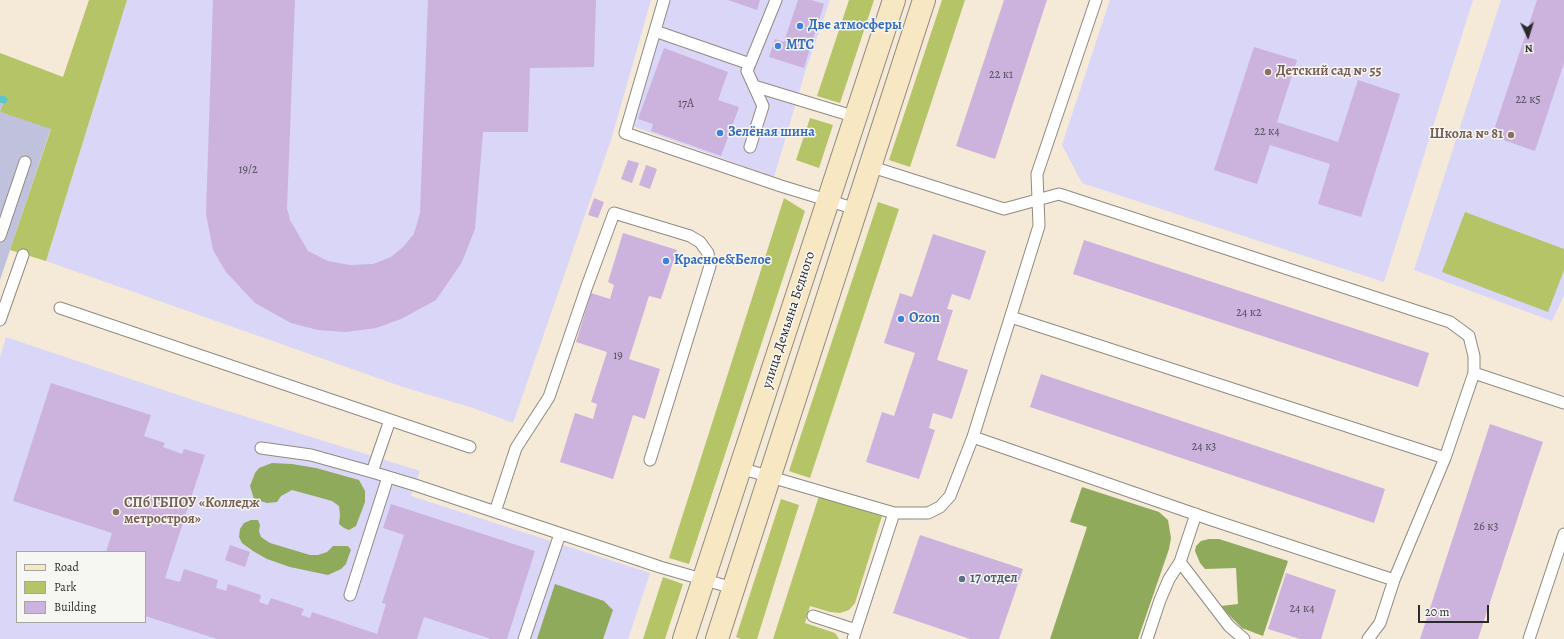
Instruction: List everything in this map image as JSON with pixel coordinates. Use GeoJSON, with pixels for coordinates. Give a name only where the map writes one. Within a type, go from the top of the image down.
{"type":"FeatureCollection","features":[{"type":"Feature","properties":{"kind":"street","name":"улица Демьяна Бедного"},"geometry":{"type":"LineString","coordinates":[[684,639],[894,0]]}},
{"type":"Feature","properties":{"kind":"street","name":"улица Демьяна Бедного"},"geometry":{"type":"LineString","coordinates":[[716,639],[924,0]]}},
{"type":"Feature","properties":{"kind":"lane"},"geometry":{"type":"LineString","coordinates":[[664,0],[625,133],[781,186],[856,209]]}},
{"type":"Feature","properties":{"kind":"lane"},"geometry":{"type":"LineString","coordinates":[[750,147],[763,106],[747,72],[776,0]]}},
{"type":"Feature","properties":{"kind":"lane"},"geometry":{"type":"LineString","coordinates":[[740,468],[894,512],[928,513],[940,507],[950,496],[973,437],[1038,226],[1037,174],[1096,0]]}},
{"type":"Feature","properties":{"kind":"lane"},"geometry":{"type":"LineString","coordinates":[[655,31],[750,64]]}},
{"type":"Feature","properties":{"kind":"lane"},"geometry":{"type":"LineString","coordinates":[[754,86],[856,117]]}},
{"type":"Feature","properties":{"kind":"lane"},"geometry":{"type":"LineString","coordinates":[[0,236],[25,162]]}},
{"type":"Feature","properties":{"kind":"lane"},"geometry":{"type":"LineString","coordinates":[[869,166],[1004,209],[1059,194],[1450,322],[1469,336],[1474,356],[1474,373],[1445,458],[1394,580],[1380,623],[1368,639]]}},
{"type":"Feature","properties":{"kind":"lane"},"geometry":{"type":"LineString","coordinates":[[495,512],[516,448],[549,397],[614,213],[690,236],[700,242],[708,253],[710,266],[650,460]]}},
{"type":"Feature","properties":{"kind":"lane"},"geometry":{"type":"LineString","coordinates":[[0,320],[23,255]]}},
{"type":"Feature","properties":{"kind":"lane"},"geometry":{"type":"LineString","coordinates":[[60,308],[470,447]]}},
{"type":"Feature","properties":{"kind":"lane"},"geometry":{"type":"LineString","coordinates":[[1011,317],[1445,458]]}},
{"type":"Feature","properties":{"kind":"lane"},"geometry":{"type":"LineString","coordinates":[[1474,373],[1564,403]]}},
{"type":"Feature","properties":{"kind":"lane"},"geometry":{"type":"LineString","coordinates":[[372,472],[390,420]]}},
{"type":"Feature","properties":{"kind":"lane"},"geometry":{"type":"LineString","coordinates":[[973,437],[1394,580]]}},
{"type":"Feature","properties":{"kind":"lane"},"geometry":{"type":"LineString","coordinates":[[261,448],[311,455],[388,476],[560,534],[733,588]]}},
{"type":"Feature","properties":{"kind":"lane"},"geometry":{"type":"LineString","coordinates":[[350,595],[388,476]]}},
{"type":"Feature","properties":{"kind":"lane"},"geometry":{"type":"LineString","coordinates":[[813,616],[854,634],[894,512]]}},
{"type":"Feature","properties":{"kind":"lane"},"geometry":{"type":"LineString","coordinates":[[1147,639],[1160,600],[1169,579],[1180,562],[1196,514]]}},
{"type":"Feature","properties":{"kind":"lane"},"geometry":{"type":"LineString","coordinates":[[524,639],[560,534]]}},
{"type":"Feature","properties":{"kind":"lane"},"geometry":{"type":"LineString","coordinates":[[1529,639],[1564,534]]}},
{"type":"Feature","properties":{"kind":"lane"},"geometry":{"type":"LineString","coordinates":[[1180,562],[1229,626],[1244,639]]}},
{"type":"Feature","properties":{"kind":"shaded area"},"geometry":{"type":"Polygon","coordinates":[[[127,0],[651,0],[611,140],[513,423],[473,408],[403,387],[46,261],[127,0]]]}},
{"type":"Feature","properties":{"kind":"shaded area"},"geometry":{"type":"Polygon","coordinates":[[[668,0],[830,0],[805,72],[774,177],[632,126],[668,0]]]}},
{"type":"Feature","properties":{"kind":"shaded area","name":"Детский сад № 55"},"geometry":{"type":"Polygon","coordinates":[[[1110,0],[1473,0],[1384,282],[1082,183],[1062,145],[1110,0]]]}},
{"type":"Feature","properties":{"kind":"shaded area","name":"Школа № 81"},"geometry":{"type":"Polygon","coordinates":[[[1501,0],[1564,0],[1564,295],[1552,321],[1414,270],[1501,0]]]}},
{"type":"Feature","properties":{"kind":"shaded area"},"geometry":{"type":"Polygon","coordinates":[[[0,103],[3,104],[0,112],[0,103]]]}},
{"type":"Feature","properties":{"kind":"shaded area"},"geometry":{"type":"Polygon","coordinates":[[[0,112],[51,128],[0,280],[0,112]]]}},
{"type":"Feature","properties":{"kind":"shaded area"},"geometry":{"type":"Polygon","coordinates":[[[6,337],[199,402],[420,471],[411,496],[650,573],[628,639],[0,639],[0,357],[6,337]]]}},
{"type":"Feature","properties":{"kind":"green space"},"geometry":{"type":"Polygon","coordinates":[[[89,0],[127,0],[46,261],[10,250],[51,129],[0,112],[3,104],[0,103],[0,53],[63,77],[89,0]]]}},
{"type":"Feature","properties":{"kind":"green space"},"geometry":{"type":"Polygon","coordinates":[[[849,0],[874,0],[840,103],[817,96],[849,0]]]}},
{"type":"Feature","properties":{"kind":"green space"},"geometry":{"type":"Polygon","coordinates":[[[942,0],[965,0],[910,167],[889,160],[942,0]]]}},
{"type":"Feature","properties":{"kind":"green space"},"geometry":{"type":"Polygon","coordinates":[[[810,118],[833,125],[819,168],[796,160],[810,118]]]}},
{"type":"Feature","properties":{"kind":"green space"},"geometry":{"type":"Polygon","coordinates":[[[784,198],[805,211],[689,564],[669,558],[784,198]]]}},
{"type":"Feature","properties":{"kind":"green space"},"geometry":{"type":"Polygon","coordinates":[[[878,202],[899,209],[810,478],[789,471],[878,202]]]}},
{"type":"Feature","properties":{"kind":"green space"},"geometry":{"type":"Polygon","coordinates":[[[1465,212],[1564,249],[1564,270],[1548,312],[1442,272],[1465,212]]]}},
{"type":"Feature","properties":{"kind":"green space"},"geometry":{"type":"Polygon","coordinates":[[[272,463],[292,464],[316,468],[359,480],[365,491],[365,502],[356,526],[349,530],[339,524],[339,506],[332,501],[292,490],[281,496],[277,502],[267,503],[254,499],[250,486],[255,473],[259,468],[272,463]]]}},
{"type":"Feature","properties":{"kind":"green space"},"geometry":{"type":"Polygon","coordinates":[[[1082,487],[1159,512],[1168,520],[1171,538],[1169,549],[1138,639],[1050,639],[1087,527],[1070,522],[1082,487]]]}},
{"type":"Feature","properties":{"kind":"green space"},"geometry":{"type":"Polygon","coordinates":[[[819,496],[882,516],[855,603],[849,610],[840,613],[830,612],[810,606],[805,623],[835,633],[839,639],[773,639],[819,496]]]}},
{"type":"Feature","properties":{"kind":"green space"},"geometry":{"type":"Polygon","coordinates":[[[781,499],[799,505],[757,639],[741,639],[736,637],[781,499]]]}},
{"type":"Feature","properties":{"kind":"green space"},"geometry":{"type":"Polygon","coordinates":[[[251,520],[258,520],[261,537],[270,543],[310,555],[318,555],[327,552],[333,546],[348,546],[351,550],[346,564],[341,569],[328,575],[290,567],[267,559],[242,543],[239,537],[240,529],[244,523],[251,520]]]}},
{"type":"Feature","properties":{"kind":"green space"},"geometry":{"type":"Polygon","coordinates":[[[1219,539],[1288,561],[1263,636],[1242,628],[1221,606],[1238,604],[1236,568],[1205,569],[1200,563],[1195,551],[1196,546],[1201,541],[1219,539]]]}},
{"type":"Feature","properties":{"kind":"green space"},"geometry":{"type":"Polygon","coordinates":[[[663,577],[683,584],[665,639],[643,639],[663,577]]]}},
{"type":"Feature","properties":{"kind":"green space"},"geometry":{"type":"Polygon","coordinates":[[[555,584],[604,601],[613,610],[603,639],[537,639],[555,584]]]}},
{"type":"Feature","properties":{"kind":"building"},"geometry":{"type":"Polygon","coordinates":[[[213,0],[295,0],[287,208],[290,220],[308,251],[328,261],[350,265],[373,264],[391,257],[403,247],[414,234],[420,213],[428,0],[596,0],[594,67],[530,68],[528,132],[483,132],[475,229],[462,262],[436,300],[401,319],[376,328],[346,332],[318,330],[291,323],[255,303],[226,272],[213,250],[206,214],[213,0]]]}},
{"type":"Feature","properties":{"kind":"building"},"geometry":{"type":"Polygon","coordinates":[[[728,0],[760,0],[757,10],[728,0]]]}},
{"type":"Feature","properties":{"kind":"building"},"geometry":{"type":"Polygon","coordinates":[[[798,0],[811,0],[824,4],[804,68],[769,57],[775,39],[784,42],[798,0]]]}},
{"type":"Feature","properties":{"kind":"building"},"geometry":{"type":"Polygon","coordinates":[[[1004,0],[1047,0],[995,159],[956,146],[1004,0]]]}},
{"type":"Feature","properties":{"kind":"building"},"geometry":{"type":"Polygon","coordinates":[[[1537,0],[1564,0],[1564,63],[1535,151],[1492,136],[1537,0]]]}},
{"type":"Feature","properties":{"kind":"building"},"geometry":{"type":"Polygon","coordinates":[[[1254,47],[1297,60],[1277,122],[1338,142],[1358,80],[1400,94],[1361,217],[1318,204],[1330,164],[1270,145],[1257,184],[1214,170],[1254,47]]]}},
{"type":"Feature","properties":{"kind":"building"},"geometry":{"type":"Polygon","coordinates":[[[664,48],[728,72],[718,100],[739,107],[721,156],[651,131],[653,124],[638,119],[664,48]]]}},
{"type":"Feature","properties":{"kind":"building"},"geometry":{"type":"Polygon","coordinates":[[[628,160],[639,163],[632,183],[621,179],[628,160]]]}},
{"type":"Feature","properties":{"kind":"building"},"geometry":{"type":"Polygon","coordinates":[[[646,165],[657,169],[650,189],[639,185],[646,165]]]}},
{"type":"Feature","properties":{"kind":"building"},"geometry":{"type":"Polygon","coordinates":[[[594,198],[604,202],[598,218],[588,215],[594,198]]]}},
{"type":"Feature","properties":{"kind":"building"},"geometry":{"type":"Polygon","coordinates":[[[623,233],[677,250],[661,299],[649,296],[629,359],[660,369],[645,419],[633,415],[613,479],[560,462],[575,413],[593,419],[597,404],[591,402],[607,352],[576,342],[591,293],[610,299],[614,285],[608,282],[623,233]]]}},
{"type":"Feature","properties":{"kind":"building"},"geometry":{"type":"Polygon","coordinates":[[[933,234],[986,251],[970,300],[952,294],[947,309],[953,310],[937,360],[968,370],[952,419],[933,413],[929,428],[935,430],[919,479],[866,462],[882,412],[894,416],[915,353],[884,343],[900,293],[912,297],[933,234]]]}},
{"type":"Feature","properties":{"kind":"building"},"geometry":{"type":"Polygon","coordinates":[[[1084,240],[1429,353],[1418,387],[1073,274],[1084,240]]]}},
{"type":"Feature","properties":{"kind":"building"},"geometry":{"type":"Polygon","coordinates":[[[1041,374],[1385,489],[1374,523],[1030,407],[1041,374]]]}},
{"type":"Feature","properties":{"kind":"building","name":"СПб ГБПОУ «Колледж метростроя»"},"geometry":{"type":"Polygon","coordinates":[[[51,383],[151,415],[144,436],[165,443],[163,447],[182,454],[184,449],[205,455],[165,578],[180,582],[184,569],[218,580],[216,588],[226,591],[228,584],[261,595],[259,602],[268,605],[271,598],[304,609],[301,615],[310,618],[312,612],[377,634],[386,604],[382,603],[404,535],[383,528],[391,504],[535,551],[507,639],[491,639],[424,617],[417,639],[217,639],[146,616],[146,551],[106,551],[112,533],[13,501],[51,383]]]}},
{"type":"Feature","properties":{"kind":"building"},"geometry":{"type":"Polygon","coordinates":[[[1490,424],[1543,442],[1478,639],[1420,639],[1490,424]]]}},
{"type":"Feature","properties":{"kind":"building","name":"17 отдел"},"geometry":{"type":"Polygon","coordinates":[[[920,535],[1023,569],[999,639],[970,639],[893,613],[920,535]]]}},
{"type":"Feature","properties":{"kind":"building"},"geometry":{"type":"Polygon","coordinates":[[[230,545],[250,552],[245,567],[225,560],[230,545]]]}},
{"type":"Feature","properties":{"kind":"building"},"geometry":{"type":"Polygon","coordinates":[[[1286,573],[1336,590],[1321,639],[1300,639],[1268,629],[1286,573]]]}},
{"type":"Feature","properties":{"kind":"waterway"},"geometry":{"type":"LineString","coordinates":[[0,99],[4,100]]}},
{"type":"Feature","properties":{"kind":"place","name":"Две атмосферы"},"geometry":{"type":"Point","coordinates":[800,26]}},
{"type":"Feature","properties":{"kind":"place","name":"МТС"},"geometry":{"type":"Point","coordinates":[778,46]}},
{"type":"Feature","properties":{"kind":"place","name":"Детский сад № 55"},"geometry":{"type":"Point","coordinates":[1268,72]}},
{"type":"Feature","properties":{"kind":"place","name":"Зелёная шина"},"geometry":{"type":"Point","coordinates":[720,133]}},
{"type":"Feature","properties":{"kind":"place","name":"Школа № 81"},"geometry":{"type":"Point","coordinates":[1511,135]}},
{"type":"Feature","properties":{"kind":"place","name":"Красное&Белое"},"geometry":{"type":"Point","coordinates":[666,261]}},
{"type":"Feature","properties":{"kind":"place","name":"Ozon"},"geometry":{"type":"Point","coordinates":[901,319]}},
{"type":"Feature","properties":{"kind":"place","name":"СПб ГБПОУ «Колледж метростроя»"},"geometry":{"type":"Point","coordinates":[116,512]}},
{"type":"Feature","properties":{"kind":"place","name":"17 отдел"},"geometry":{"type":"Point","coordinates":[962,579]}}]}
